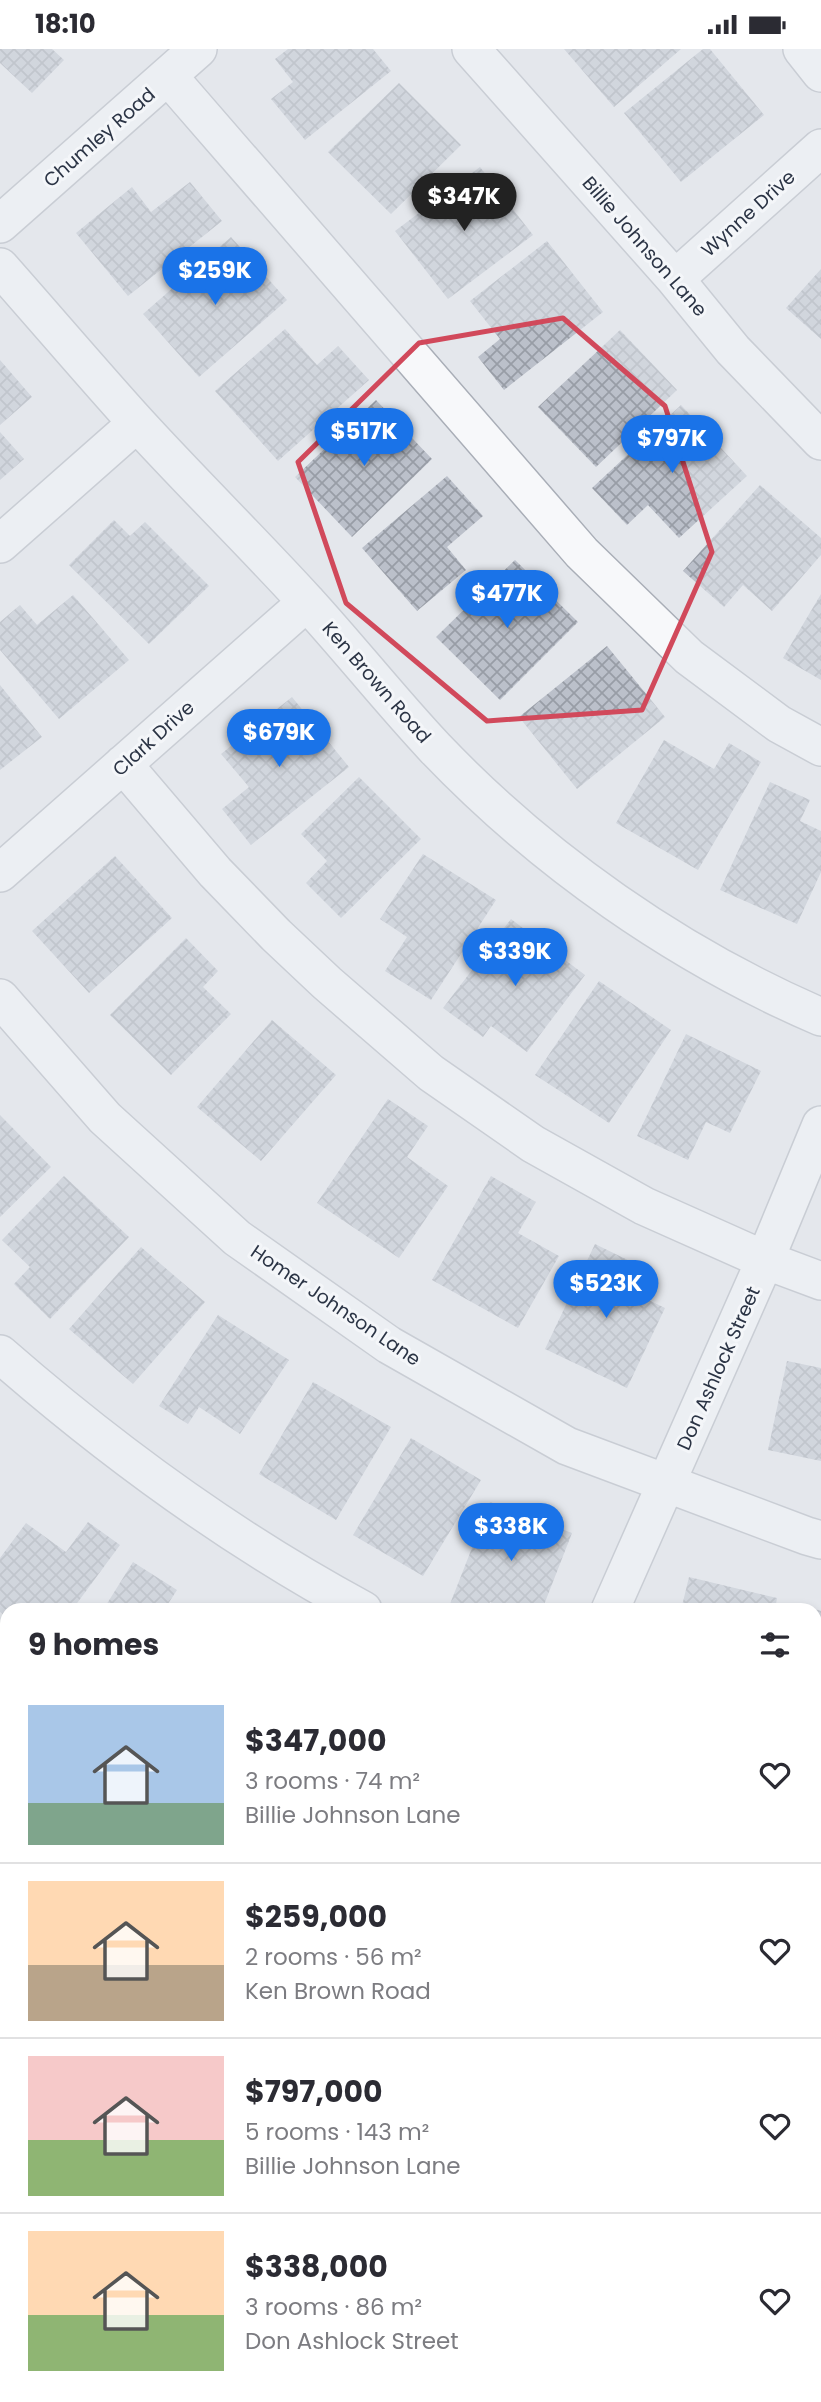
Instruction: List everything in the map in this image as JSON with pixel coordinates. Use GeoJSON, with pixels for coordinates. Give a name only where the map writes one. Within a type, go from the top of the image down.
{"type":"FeatureCollection","features":[{"type":"Feature","properties":{"kind":"street","name":"Chumley Road"},"geometry":{"type":"LineString","coordinates":[[0,224],[198,49]]}},
{"type":"Feature","properties":{"kind":"street","name":"Billie Johnson Lane"},"geometry":{"type":"LineString","coordinates":[[471,49],[675,279],[733,350],[821,440]]}},
{"type":"Feature","properties":{"kind":"street"},"geometry":{"type":"LineString","coordinates":[[802,49],[821,73]]}},
{"type":"Feature","properties":{"kind":"street"},"geometry":{"type":"LineString","coordinates":[[168,76],[582,553],[689,657],[779,724],[821,747]]}},
{"type":"Feature","properties":{"kind":"street","name":"Wynne Drive"},"geometry":{"type":"LineString","coordinates":[[675,279],[821,148]]}},
{"type":"Feature","properties":{"kind":"street","name":"Ken Brown Road"},"geometry":{"type":"LineString","coordinates":[[0,267],[137,423],[307,602],[436,748],[499,810],[580,876],[654,928],[716,967],[821,1017]]}},
{"type":"Feature","properties":{"kind":"street"},"geometry":{"type":"LineString","coordinates":[[0,544],[137,423]]}},
{"type":"Feature","properties":{"kind":"street","name":"Clark Drive"},"geometry":{"type":"LineString","coordinates":[[0,873],[307,602]]}},
{"type":"Feature","properties":{"kind":"street"},"geometry":{"type":"LineString","coordinates":[[123,764],[215,872],[276,935],[431,1073],[544,1150],[644,1206],[765,1260],[821,1281]]}},
{"type":"Feature","properties":{"kind":"street","name":"Homer Johnson Lane"},"geometry":{"type":"LineString","coordinates":[[0,998],[105,1118],[237,1238],[389,1345],[568,1446],[821,1539]]}},
{"type":"Feature","properties":{"kind":"street","name":"Don Ashlock Street"},"geometry":{"type":"LineString","coordinates":[[613,1603],[765,1260],[821,1125]]}},
{"type":"Feature","properties":{"kind":"street"},"geometry":{"type":"LineString","coordinates":[[0,1354],[118,1450],[213,1519],[350,1603]]}},
{"type":"Feature","properties":{"kind":"highlighted area"},"geometry":{"type":"Polygon","coordinates":[[[563,318],[665,406],[712,552],[642,710],[487,721],[346,603],[298,462],[419,343],[563,318]]]}},
{"type":"Feature","properties":{"kind":"building"},"geometry":{"type":"Polygon","coordinates":[[[0,49],[52,49],[64,60],[32,93],[0,63],[0,49]]]}},
{"type":"Feature","properties":{"kind":"building"},"geometry":{"type":"Polygon","coordinates":[[[288,49],[373,49],[391,71],[305,140],[271,99],[293,82],[275,59],[288,49]]]}},
{"type":"Feature","properties":{"kind":"building"},"geometry":{"type":"Polygon","coordinates":[[[564,49],[681,49],[614,107],[564,49]]]}},
{"type":"Feature","properties":{"kind":"building"},"geometry":{"type":"Polygon","coordinates":[[[703,49],[710,49],[764,115],[681,182],[624,113],[703,49]]]}},
{"type":"Feature","properties":{"kind":"building"},"geometry":{"type":"Polygon","coordinates":[[[399,83],[461,145],[391,214],[328,152],[399,83]]]}},
{"type":"Feature","properties":{"kind":"building"},"geometry":{"type":"Polygon","coordinates":[[[480,167],[533,235],[448,299],[395,231],[480,167]]]}},
{"type":"Feature","properties":{"kind":"building"},"geometry":{"type":"Polygon","coordinates":[[[190,182],[222,221],[128,296],[76,233],[132,187],[151,212],[190,182]]]}},
{"type":"Feature","properties":{"kind":"building"},"geometry":{"type":"Polygon","coordinates":[[[231,237],[287,300],[199,377],[143,314],[231,237]]]}},
{"type":"Feature","properties":{"kind":"building"},"geometry":{"type":"Polygon","coordinates":[[[547,241],[603,312],[504,390],[478,357],[500,339],[470,301],[547,241]]]}},
{"type":"Feature","properties":{"kind":"building"},"geometry":{"type":"Polygon","coordinates":[[[821,269],[821,339],[786,308],[821,269]]]}},
{"type":"Feature","properties":{"kind":"building"},"geometry":{"type":"Polygon","coordinates":[[[285,329],[317,365],[338,346],[369,380],[278,461],[215,391],[285,329]]]}},
{"type":"Feature","properties":{"kind":"building"},"geometry":{"type":"Polygon","coordinates":[[[620,330],[677,390],[596,467],[538,407],[620,330]]]}},
{"type":"Feature","properties":{"kind":"building"},"geometry":{"type":"Polygon","coordinates":[[[0,360],[32,397],[0,425],[0,360]]]}},
{"type":"Feature","properties":{"kind":"building"},"geometry":{"type":"Polygon","coordinates":[[[376,400],[432,459],[352,537],[295,477],[376,400]]]}},
{"type":"Feature","properties":{"kind":"building"},"geometry":{"type":"Polygon","coordinates":[[[681,405],[747,476],[679,538],[648,505],[627,525],[592,488],[681,405]]]}},
{"type":"Feature","properties":{"kind":"building"},"geometry":{"type":"Polygon","coordinates":[[[0,432],[24,459],[0,480],[0,432]]]}},
{"type":"Feature","properties":{"kind":"building"},"geometry":{"type":"Polygon","coordinates":[[[447,476],[483,516],[447,547],[466,570],[417,611],[362,548],[447,476]]]}},
{"type":"Feature","properties":{"kind":"building"},"geometry":{"type":"Polygon","coordinates":[[[760,485],[821,538],[821,555],[772,611],[743,585],[724,607],[683,571],[760,485]]]}},
{"type":"Feature","properties":{"kind":"building"},"geometry":{"type":"Polygon","coordinates":[[[114,520],[130,536],[145,522],[209,586],[149,644],[69,565],[114,520]]]}},
{"type":"Feature","properties":{"kind":"building"},"geometry":{"type":"Polygon","coordinates":[[[515,560],[578,622],[500,700],[436,637],[515,560]]]}},
{"type":"Feature","properties":{"kind":"building"},"geometry":{"type":"Polygon","coordinates":[[[821,594],[821,680],[783,658],[821,594]]]}},
{"type":"Feature","properties":{"kind":"building"},"geometry":{"type":"Polygon","coordinates":[[[73,595],[129,660],[59,719],[0,650],[0,622],[20,605],[37,625],[73,595]]]}},
{"type":"Feature","properties":{"kind":"building"},"geometry":{"type":"Polygon","coordinates":[[[607,646],[665,717],[577,789],[519,717],[607,646]]]}},
{"type":"Feature","properties":{"kind":"building"},"geometry":{"type":"Polygon","coordinates":[[[0,685],[42,737],[0,770],[0,685]]]}},
{"type":"Feature","properties":{"kind":"building"},"geometry":{"type":"Polygon","coordinates":[[[292,697],[349,767],[251,845],[222,809],[249,787],[221,754],[292,697]]]}},
{"type":"Feature","properties":{"kind":"building"},"geometry":{"type":"Polygon","coordinates":[[[664,740],[714,769],[729,743],[761,762],[698,870],[616,823],[664,740]]]}},
{"type":"Feature","properties":{"kind":"building"},"geometry":{"type":"Polygon","coordinates":[[[359,777],[421,839],[341,918],[306,883],[327,861],[301,834],[359,777]]]}},
{"type":"Feature","properties":{"kind":"building"},"geometry":{"type":"Polygon","coordinates":[[[770,782],[810,800],[800,821],[821,831],[821,872],[797,924],[720,890],[770,782]]]}},
{"type":"Feature","properties":{"kind":"building"},"geometry":{"type":"Polygon","coordinates":[[[423,854],[496,900],[431,1000],[385,971],[407,937],[380,919],[423,854]]]}},
{"type":"Feature","properties":{"kind":"building"},"geometry":{"type":"Polygon","coordinates":[[[115,856],[172,918],[89,993],[32,931],[115,856]]]}},
{"type":"Feature","properties":{"kind":"building"},"geometry":{"type":"Polygon","coordinates":[[[511,919],[585,975],[527,1052],[491,1026],[483,1037],[443,1008],[511,919]]]}},
{"type":"Feature","properties":{"kind":"building"},"geometry":{"type":"Polygon","coordinates":[[[186,938],[218,971],[203,987],[231,1014],[171,1075],[110,1015],[186,938]]]}},
{"type":"Feature","properties":{"kind":"building"},"geometry":{"type":"Polygon","coordinates":[[[599,981],[671,1030],[609,1123],[535,1075],[599,981]]]}},
{"type":"Feature","properties":{"kind":"building"},"geometry":{"type":"Polygon","coordinates":[[[272,1020],[336,1075],[261,1161],[197,1107],[272,1020]]]}},
{"type":"Feature","properties":{"kind":"building"},"geometry":{"type":"Polygon","coordinates":[[[686,1034],[761,1071],[730,1133],[706,1122],[688,1160],[637,1136],[686,1034]]]}},
{"type":"Feature","properties":{"kind":"building"},"geometry":{"type":"Polygon","coordinates":[[[388,1099],[428,1126],[407,1157],[448,1186],[399,1258],[317,1203],[388,1099]]]}},
{"type":"Feature","properties":{"kind":"building"},"geometry":{"type":"Polygon","coordinates":[[[0,1115],[51,1167],[0,1217],[0,1115]]]}},
{"type":"Feature","properties":{"kind":"building"},"geometry":{"type":"Polygon","coordinates":[[[64,1176],[129,1237],[50,1319],[14,1284],[30,1267],[2,1240],[64,1176]]]}},
{"type":"Feature","properties":{"kind":"building"},"geometry":{"type":"Polygon","coordinates":[[[491,1176],[536,1202],[518,1233],[559,1256],[518,1328],[432,1280],[491,1176]]]}},
{"type":"Feature","properties":{"kind":"building"},"geometry":{"type":"Polygon","coordinates":[[[595,1244],[640,1266],[628,1290],[665,1308],[627,1388],[545,1349],[595,1244]]]}},
{"type":"Feature","properties":{"kind":"building"},"geometry":{"type":"Polygon","coordinates":[[[141,1247],[205,1302],[133,1384],[69,1329],[141,1247]]]}},
{"type":"Feature","properties":{"kind":"building"},"geometry":{"type":"Polygon","coordinates":[[[218,1315],[289,1360],[240,1434],[199,1407],[188,1424],[159,1406],[218,1315]]]}},
{"type":"Feature","properties":{"kind":"building"},"geometry":{"type":"Polygon","coordinates":[[[787,1361],[821,1368],[821,1461],[768,1450],[787,1361]]]}},
{"type":"Feature","properties":{"kind":"building"},"geometry":{"type":"Polygon","coordinates":[[[313,1382],[391,1427],[336,1520],[259,1474],[313,1382]]]}},
{"type":"Feature","properties":{"kind":"building"},"geometry":{"type":"Polygon","coordinates":[[[411,1438],[481,1480],[423,1576],[353,1535],[411,1438]]]}},
{"type":"Feature","properties":{"kind":"building"},"geometry":{"type":"Polygon","coordinates":[[[490,1502],[572,1533],[545,1603],[450,1603],[490,1502]]]}},
{"type":"Feature","properties":{"kind":"building"},"geometry":{"type":"Polygon","coordinates":[[[88,1522],[120,1545],[77,1603],[0,1603],[0,1558],[26,1523],[66,1552],[88,1522]]]}},
{"type":"Feature","properties":{"kind":"building"},"geometry":{"type":"Polygon","coordinates":[[[133,1562],[177,1590],[169,1603],[107,1603],[133,1562]]]}},
{"type":"Feature","properties":{"kind":"building"},"geometry":{"type":"Polygon","coordinates":[[[689,1577],[777,1598],[776,1603],[683,1603],[689,1577]]]}}]}
